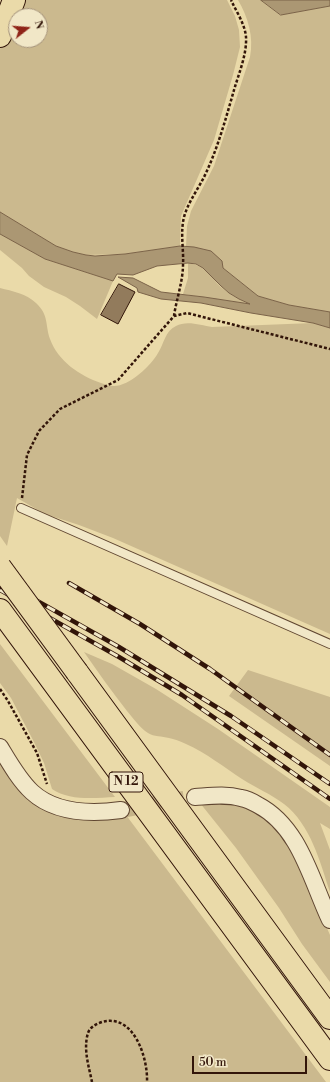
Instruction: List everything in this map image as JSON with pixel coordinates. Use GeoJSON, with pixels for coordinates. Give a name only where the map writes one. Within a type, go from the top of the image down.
{"type":"FeatureCollection","features":[{"type":"Feature","properties":{"kind":"main road"},"geometry":{"type":"LineString","coordinates":[[0,36],[14,0]]}},
{"type":"Feature","properties":{"kind":"main road","name":"N 12"},"geometry":{"type":"LineString","coordinates":[[0,567],[330,1018]]}},
{"type":"Feature","properties":{"kind":"main road","name":"N 12"},"geometry":{"type":"LineString","coordinates":[[0,610],[330,1059]]}},
{"type":"Feature","properties":{"kind":"main road"},"geometry":{"type":"LineString","coordinates":[[281,951],[330,1009]]}},
{"type":"Feature","properties":{"kind":"street"},"geometry":{"type":"LineString","coordinates":[[0,747],[10,763],[33,793],[54,805],[67,809],[94,812],[120,810]]}},
{"type":"Feature","properties":{"kind":"street"},"geometry":{"type":"LineString","coordinates":[[195,797],[218,795],[242,798],[264,808],[275,816],[286,827],[293,838],[330,920]]}},
{"type":"Feature","properties":{"kind":"lane"},"geometry":{"type":"LineString","coordinates":[[21,508],[330,644]]}},
{"type":"Feature","properties":{"kind":"path"},"geometry":{"type":"LineString","coordinates":[[21,508],[27,455],[39,431],[60,409],[118,380],[174,316],[183,266],[183,222],[186,211],[206,174],[214,154],[241,68],[245,50],[246,35],[231,0]]}},
{"type":"Feature","properties":{"kind":"path"},"geometry":{"type":"LineString","coordinates":[[174,316],[187,313],[330,349]]}},
{"type":"Feature","properties":{"kind":"path"},"geometry":{"type":"LineString","coordinates":[[0,689],[37,753],[47,786]]}},
{"type":"Feature","properties":{"kind":"path"},"geometry":{"type":"LineString","coordinates":[[92,1082],[86,1049],[87,1035],[92,1026],[109,1021],[123,1024],[137,1038],[145,1061],[147,1082]]}},
{"type":"Feature","properties":{"kind":"shaded area"},"geometry":{"type":"Polygon","coordinates":[[[19,0],[227,0],[235,16],[239,30],[240,47],[214,140],[181,216],[180,246],[125,254],[86,255],[56,246],[0,212],[0,49],[8,28],[8,48],[48,48],[48,8],[16,8],[19,0]]]}},
{"type":"Feature","properties":{"kind":"shaded area"},"geometry":{"type":"Polygon","coordinates":[[[238,0],[261,0],[281,15],[330,6],[330,312],[289,305],[258,296],[223,268],[186,246],[187,226],[191,211],[214,166],[250,57],[251,35],[245,13],[238,0]]]}},
{"type":"Feature","properties":{"kind":"shaded area"},"geometry":{"type":"Polygon","coordinates":[[[261,0],[330,0],[330,6],[281,15],[261,0]]]}},
{"type":"Feature","properties":{"kind":"shaded area"},"geometry":{"type":"Polygon","coordinates":[[[0,212],[56,246],[86,255],[95,256],[125,254],[180,246],[194,247],[211,251],[222,261],[223,268],[258,296],[289,305],[330,312],[330,328],[313,323],[201,303],[161,299],[138,292],[137,288],[118,277],[133,278],[161,292],[250,304],[229,293],[203,268],[196,264],[188,263],[157,266],[133,275],[117,274],[113,281],[45,259],[0,234],[0,212]]]}},
{"type":"Feature","properties":{"kind":"shaded area"},"geometry":{"type":"Polygon","coordinates":[[[0,234],[45,259],[113,281],[97,319],[66,297],[44,287],[29,276],[22,268],[0,250],[0,234]]]}},
{"type":"Feature","properties":{"kind":"shaded area"},"geometry":{"type":"Polygon","coordinates":[[[188,263],[199,266],[207,272],[224,290],[252,305],[183,294],[188,278],[188,263]]]}},
{"type":"Feature","properties":{"kind":"shaded area"},"geometry":{"type":"Polygon","coordinates":[[[0,288],[24,295],[40,307],[45,316],[50,339],[58,354],[64,361],[85,376],[112,386],[125,383],[145,369],[155,358],[169,331],[180,324],[184,323],[212,327],[313,323],[330,328],[330,634],[113,538],[45,514],[17,498],[7,546],[0,536],[0,288]]]}},
{"type":"Feature","properties":{"kind":"shaded area"},"geometry":{"type":"Polygon","coordinates":[[[0,644],[115,797],[74,797],[59,793],[52,789],[44,763],[34,742],[11,698],[0,683],[0,644]]]}},
{"type":"Feature","properties":{"kind":"shaded area"},"geometry":{"type":"Polygon","coordinates":[[[84,652],[112,664],[156,689],[218,729],[330,807],[330,829],[320,823],[330,850],[330,892],[308,833],[301,822],[284,804],[201,752],[179,741],[153,735],[145,731],[121,704],[84,652]]]}},
{"type":"Feature","properties":{"kind":"shaded area"},"geometry":{"type":"Polygon","coordinates":[[[248,670],[330,697],[330,766],[229,696],[248,670]]]}},
{"type":"Feature","properties":{"kind":"shaded area"},"geometry":{"type":"Polygon","coordinates":[[[0,761],[25,795],[126,815],[326,1082],[0,1082],[0,761]]]}},
{"type":"Feature","properties":{"kind":"shaded area"},"geometry":{"type":"Polygon","coordinates":[[[233,802],[260,812],[289,843],[330,935],[330,982],[236,848],[200,803],[221,805],[224,803],[233,802]]]}},
{"type":"Feature","properties":{"kind":"building"},"geometry":{"type":"Polygon","coordinates":[[[119,284],[135,292],[118,324],[101,315],[119,284]]]}},
{"type":"Feature","properties":{"kind":"tunnel"},"geometry":{"type":"LineString","coordinates":[[121,810],[195,797]]}},
{"type":"Feature","properties":{"kind":"railway"},"geometry":{"type":"LineString","coordinates":[[0,580],[119,647],[231,716],[330,784]]}},
{"type":"Feature","properties":{"kind":"railway"},"geometry":{"type":"LineString","coordinates":[[69,583],[140,624],[210,669],[330,755]]}},
{"type":"Feature","properties":{"kind":"railway"},"geometry":{"type":"LineString","coordinates":[[0,590],[119,657],[182,695],[330,799]]}}]}
